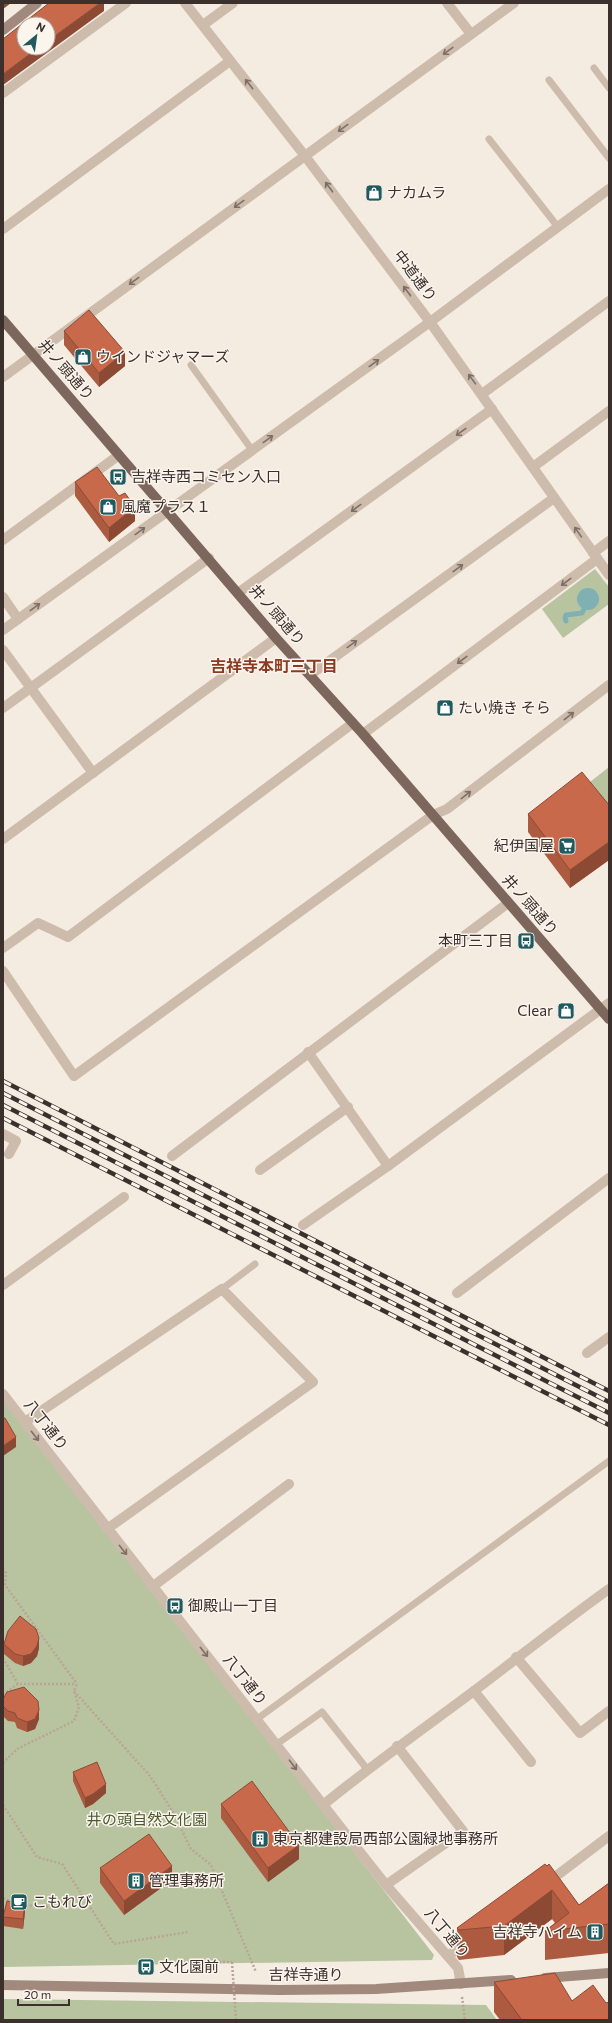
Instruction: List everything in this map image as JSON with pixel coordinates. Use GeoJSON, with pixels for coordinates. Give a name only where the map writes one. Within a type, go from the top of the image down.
{"type":"FeatureCollection","features":[{"type":"Feature","properties":{"kind":"main road"},"geometry":{"type":"LineString","coordinates":[[3,30],[37,3]]}},
{"type":"Feature","properties":{"kind":"main road","name":"井ノ頭通り"},"geometry":{"type":"LineString","coordinates":[[3,320],[209,558],[276,638],[363,734],[609,1019]]}},
{"type":"Feature","properties":{"kind":"main road","name":"吉祥寺通り"},"geometry":{"type":"LineString","coordinates":[[3,1985],[287,1990],[376,1989],[609,1973]]}},
{"type":"Feature","properties":{"kind":"street"},"geometry":{"type":"LineString","coordinates":[[3,93],[126,3]]}},
{"type":"Feature","properties":{"kind":"street","name":"中道通り"},"geometry":{"type":"LineString","coordinates":[[186,3],[305,156],[430,322],[609,575]]}},
{"type":"Feature","properties":{"kind":"street"},"geometry":{"type":"LineString","coordinates":[[203,25],[233,3]]}},
{"type":"Feature","properties":{"kind":"street"},"geometry":{"type":"LineString","coordinates":[[446,3],[471,34]]}},
{"type":"Feature","properties":{"kind":"street"},"geometry":{"type":"LineString","coordinates":[[3,377],[514,3]]}},
{"type":"Feature","properties":{"kind":"street"},"geometry":{"type":"LineString","coordinates":[[3,229],[230,61]]}},
{"type":"Feature","properties":{"kind":"street"},"geometry":{"type":"LineString","coordinates":[[3,630],[430,322],[609,189]]}},
{"type":"Feature","properties":{"kind":"street"},"geometry":{"type":"LineString","coordinates":[[482,394],[609,301]]}},
{"type":"Feature","properties":{"kind":"street"},"geometry":{"type":"LineString","coordinates":[[238,593],[492,409]]}},
{"type":"Feature","properties":{"kind":"street"},"geometry":{"type":"LineString","coordinates":[[532,467],[609,411]]}},
{"type":"Feature","properties":{"kind":"street"},"geometry":{"type":"LineString","coordinates":[[3,540],[119,455]]}},
{"type":"Feature","properties":{"kind":"street"},"geometry":{"type":"LineString","coordinates":[[310,675],[554,498]]}},
{"type":"Feature","properties":{"kind":"street"},"geometry":{"type":"LineString","coordinates":[[363,734],[595,556],[609,542]]}},
{"type":"Feature","properties":{"kind":"street"},"geometry":{"type":"LineString","coordinates":[[3,708],[209,558]]}},
{"type":"Feature","properties":{"kind":"street"},"geometry":{"type":"LineString","coordinates":[[3,597],[18,619]]}},
{"type":"Feature","properties":{"kind":"street"},"geometry":{"type":"LineString","coordinates":[[3,839],[276,638]]}},
{"type":"Feature","properties":{"kind":"street"},"geometry":{"type":"LineString","coordinates":[[3,650],[93,774]]}},
{"type":"Feature","properties":{"kind":"street"},"geometry":{"type":"LineString","coordinates":[[3,971],[74,1076],[433,815],[448,809],[609,685]]}},
{"type":"Feature","properties":{"kind":"street"},"geometry":{"type":"LineString","coordinates":[[3,948],[38,923],[68,937],[353,723]]}},
{"type":"Feature","properties":{"kind":"street"},"geometry":{"type":"LineString","coordinates":[[172,1156],[308,1052],[508,903]]}},
{"type":"Feature","properties":{"kind":"street"},"geometry":{"type":"LineString","coordinates":[[303,1225],[388,1166],[609,1003]]}},
{"type":"Feature","properties":{"kind":"street"},"geometry":{"type":"LineString","coordinates":[[308,1052],[388,1166]]}},
{"type":"Feature","properties":{"kind":"street"},"geometry":{"type":"LineString","coordinates":[[260,1170],[348,1107]]}},
{"type":"Feature","properties":{"kind":"street"},"geometry":{"type":"LineString","coordinates":[[3,1134],[16,1141],[9,1154]]}},
{"type":"Feature","properties":{"kind":"street"},"geometry":{"type":"LineString","coordinates":[[457,1293],[609,1178]]}},
{"type":"Feature","properties":{"kind":"street"},"geometry":{"type":"LineString","coordinates":[[3,1286],[124,1197]]}},
{"type":"Feature","properties":{"kind":"street"},"geometry":{"type":"LineString","coordinates":[[25,1422],[222,1289],[313,1382],[107,1529]]}},
{"type":"Feature","properties":{"kind":"street"},"geometry":{"type":"LineString","coordinates":[[587,1353],[609,1337]]}},
{"type":"Feature","properties":{"kind":"street","name":"八丁通り"},"geometry":{"type":"LineString","coordinates":[[3,1394],[152,1587],[277,1744],[386,1885],[458,1968],[461,1984]]}},
{"type":"Feature","properties":{"kind":"street"},"geometry":{"type":"LineString","coordinates":[[152,1587],[289,1484]]}},
{"type":"Feature","properties":{"kind":"street"},"geometry":{"type":"LineString","coordinates":[[323,1805],[367,1769],[474,1691],[516,1657],[609,1589]]}},
{"type":"Feature","properties":{"kind":"street"},"geometry":{"type":"LineString","coordinates":[[516,1657],[580,1733],[609,1711]]}},
{"type":"Feature","properties":{"kind":"street"},"geometry":{"type":"LineString","coordinates":[[474,1691],[531,1762]]}},
{"type":"Feature","properties":{"kind":"street"},"geometry":{"type":"LineString","coordinates":[[386,1885],[463,1831],[398,1746]]}},
{"type":"Feature","properties":{"kind":"street"},"geometry":{"type":"LineString","coordinates":[[541,1887],[609,1836]]}},
{"type":"Feature","properties":{"kind":"street"},"geometry":{"type":"LineString","coordinates":[[448,1956],[479,1933]]}},
{"type":"Feature","properties":{"kind":"lane"},"geometry":{"type":"LineString","coordinates":[[594,68],[609,88]]}},
{"type":"Feature","properties":{"kind":"lane"},"geometry":{"type":"LineString","coordinates":[[549,80],[609,158]]}},
{"type":"Feature","properties":{"kind":"lane"},"geometry":{"type":"LineString","coordinates":[[489,139],[558,227]]}},
{"type":"Feature","properties":{"kind":"lane"},"geometry":{"type":"LineString","coordinates":[[191,365],[252,450]]}},
{"type":"Feature","properties":{"kind":"lane"},"geometry":{"type":"LineString","coordinates":[[222,1289],[255,1264]]}},
{"type":"Feature","properties":{"kind":"lane"},"geometry":{"type":"LineString","coordinates":[[257,1719],[609,1461]]}},
{"type":"Feature","properties":{"kind":"lane"},"geometry":{"type":"LineString","coordinates":[[277,1744],[322,1712],[367,1769]]}},
{"type":"Feature","properties":{"kind":"path"},"geometry":{"type":"LineString","coordinates":[[3,1568],[6,1573],[4,1585],[77,1684]]}},
{"type":"Feature","properties":{"kind":"path"},"geometry":{"type":"LineString","coordinates":[[3,1658],[18,1684]]}},
{"type":"Feature","properties":{"kind":"path"},"geometry":{"type":"LineString","coordinates":[[3,1694],[18,1684],[77,1684]]}},
{"type":"Feature","properties":{"kind":"path"},"geometry":{"type":"LineString","coordinates":[[3,1762],[16,1749],[74,1720],[79,1707],[74,1692],[77,1684]]}},
{"type":"Feature","properties":{"kind":"path"},"geometry":{"type":"LineString","coordinates":[[74,1692],[150,1776],[173,1812],[191,1848],[211,1865],[256,1972]]}},
{"type":"Feature","properties":{"kind":"path"},"geometry":{"type":"LineString","coordinates":[[3,1806],[37,1857],[62,1864],[114,1944],[188,1932]]}},
{"type":"Feature","properties":{"kind":"path"},"geometry":{"type":"LineString","coordinates":[[20,1905],[26,1907],[53,1907],[81,1895]]}},
{"type":"Feature","properties":{"kind":"path"},"geometry":{"type":"LineString","coordinates":[[3,1898],[15,1903]]}},
{"type":"Feature","properties":{"kind":"path"},"geometry":{"type":"LineString","coordinates":[[187,1962],[232,1962],[236,2020]]}},
{"type":"Feature","properties":{"kind":"path"},"geometry":{"type":"LineString","coordinates":[[461,1984],[465,2020]]}},
{"type":"Feature","properties":{"kind":"green space"},"geometry":{"type":"Polygon","coordinates":[[[595,569],[609,587],[609,604],[563,638],[542,609],[595,569]]]}},
{"type":"Feature","properties":{"kind":"green space"},"geometry":{"type":"Polygon","coordinates":[[[609,767],[609,807],[590,782],[609,767]]]}},
{"type":"Feature","properties":{"kind":"green space","name":"井の頭自然文化園"},"geometry":{"type":"Polygon","coordinates":[[[3,1400],[434,1955],[432,1960],[3,1967],[3,1400]]]}},
{"type":"Feature","properties":{"kind":"green space"},"geometry":{"type":"Polygon","coordinates":[[[3,1999],[486,2005],[497,2020],[3,2020],[3,1999]]]}},
{"type":"Feature","properties":{"kind":"water"},"geometry":{"type":"Polygon","coordinates":[[[588,588],[596,591],[599,599],[596,607],[588,610],[580,607],[577,599],[580,591],[588,588]]]}},
{"type":"Feature","properties":{"kind":"building"},"geometry":{"type":"Polygon","coordinates":[[[49,3],[100,3],[56,35],[56,16],[32,16],[49,3]]]}},
{"type":"Feature","properties":{"kind":"building"},"geometry":{"type":"Polygon","coordinates":[[[16,29],[16,56],[27,56],[3,74],[3,39],[16,29]]]}},
{"type":"Feature","properties":{"kind":"building"},"geometry":{"type":"Polygon","coordinates":[[[89,310],[125,352],[99,373],[64,331],[89,310]]]}},
{"type":"Feature","properties":{"kind":"building"},"geometry":{"type":"Polygon","coordinates":[[[97,467],[119,496],[125,493],[135,507],[109,528],[75,482],[97,467]]]}},
{"type":"Feature","properties":{"kind":"building"},"geometry":{"type":"Polygon","coordinates":[[[582,772],[609,805],[609,842],[570,870],[528,814],[582,772]]]}},
{"type":"Feature","properties":{"kind":"building"},"geometry":{"type":"Polygon","coordinates":[[[3,1418],[5,1418],[16,1437],[3,1446],[3,1418]]]}},
{"type":"Feature","properties":{"kind":"building"},"geometry":{"type":"Polygon","coordinates":[[[20,1616],[36,1629],[39,1638],[37,1646],[31,1654],[23,1656],[15,1654],[4,1644],[8,1631],[20,1616]]]}},
{"type":"Feature","properties":{"kind":"building"},"geometry":{"type":"Polygon","coordinates":[[[24,1687],[38,1701],[39,1710],[35,1719],[27,1722],[17,1718],[15,1713],[8,1711],[3,1706],[3,1699],[7,1692],[24,1687]]]}},
{"type":"Feature","properties":{"kind":"building"},"geometry":{"type":"Polygon","coordinates":[[[97,1762],[106,1784],[85,1798],[73,1772],[97,1762]]]}},
{"type":"Feature","properties":{"kind":"building","name":"東京都建設局西部公園緑地事務所"},"geometry":{"type":"Polygon","coordinates":[[[252,1781],[299,1845],[268,1868],[221,1804],[252,1781]]]}},
{"type":"Feature","properties":{"kind":"building","name":"管理事務所"},"geometry":{"type":"Polygon","coordinates":[[[149,1834],[172,1866],[124,1901],[100,1868],[149,1834]]]}},
{"type":"Feature","properties":{"kind":"building"},"geometry":{"type":"Polygon","coordinates":[[[545,1864],[547,1866],[549,1864],[579,1905],[609,1883],[609,1924],[545,1931],[569,1913],[552,1890],[504,1926],[459,1930],[457,1928],[545,1864]]]}},
{"type":"Feature","properties":{"kind":"building"},"geometry":{"type":"Polygon","coordinates":[[[7,1901],[25,1903],[23,1919],[3,1917],[7,1901]]]}},
{"type":"Feature","properties":{"kind":"building"},"geometry":{"type":"Polygon","coordinates":[[[555,1973],[572,2001],[593,1985],[606,2003],[609,2002],[609,2020],[522,2020],[494,1982],[555,1973]]]}},
{"type":"Feature","properties":{"kind":"waterway"},"geometry":{"type":"LineString","coordinates":[[566,621],[566,615],[582,613],[584,609]]}},
{"type":"Feature","properties":{"kind":"railway"},"geometry":{"type":"LineString","coordinates":[[3,1081],[609,1391]]}},
{"type":"Feature","properties":{"kind":"railway"},"geometry":{"type":"LineString","coordinates":[[3,1093],[609,1402]]}},
{"type":"Feature","properties":{"kind":"railway"},"geometry":{"type":"LineString","coordinates":[[3,1105],[609,1413]]}},
{"type":"Feature","properties":{"kind":"railway"},"geometry":{"type":"LineString","coordinates":[[3,1118],[609,1425]]}},
{"type":"Feature","properties":{"kind":"place","name":"ナカムラ"},"geometry":{"type":"Point","coordinates":[374,193]}},
{"type":"Feature","properties":{"kind":"place","name":"ウインドジャマーズ"},"geometry":{"type":"Point","coordinates":[83,357]}},
{"type":"Feature","properties":{"kind":"place","name":"吉祥寺西コミセン入口"},"geometry":{"type":"Point","coordinates":[118,477]}},
{"type":"Feature","properties":{"kind":"place","name":"風魔プラス１"},"geometry":{"type":"Point","coordinates":[108,507]}},
{"type":"Feature","properties":{"kind":"place","name":"たい焼き そら"},"geometry":{"type":"Point","coordinates":[445,708]}},
{"type":"Feature","properties":{"kind":"place","name":"紀伊国屋"},"geometry":{"type":"Point","coordinates":[567,846]}},
{"type":"Feature","properties":{"kind":"place","name":"本町三丁目"},"geometry":{"type":"Point","coordinates":[526,941]}},
{"type":"Feature","properties":{"kind":"place","name":"Clear"},"geometry":{"type":"Point","coordinates":[566,1011]}},
{"type":"Feature","properties":{"kind":"place","name":"御殿山一丁目"},"geometry":{"type":"Point","coordinates":[175,1606]}},
{"type":"Feature","properties":{"kind":"place","name":"東京都建設局西部公園緑地事務所"},"geometry":{"type":"Point","coordinates":[260,1839]}},
{"type":"Feature","properties":{"kind":"place","name":"管理事務所"},"geometry":{"type":"Point","coordinates":[136,1881]}},
{"type":"Feature","properties":{"kind":"place","name":"こもれび"},"geometry":{"type":"Point","coordinates":[19,1902]}},
{"type":"Feature","properties":{"kind":"place","name":"吉祥寺ハイム"},"geometry":{"type":"Point","coordinates":[595,1932]}},
{"type":"Feature","properties":{"kind":"place","name":"文化園前"},"geometry":{"type":"Point","coordinates":[146,1967]}},
{"type":"Feature","properties":{"kind":"district","name":"吉祥寺本町三丁目"},"geometry":{"type":"Point","coordinates":[274,666]}}]}
